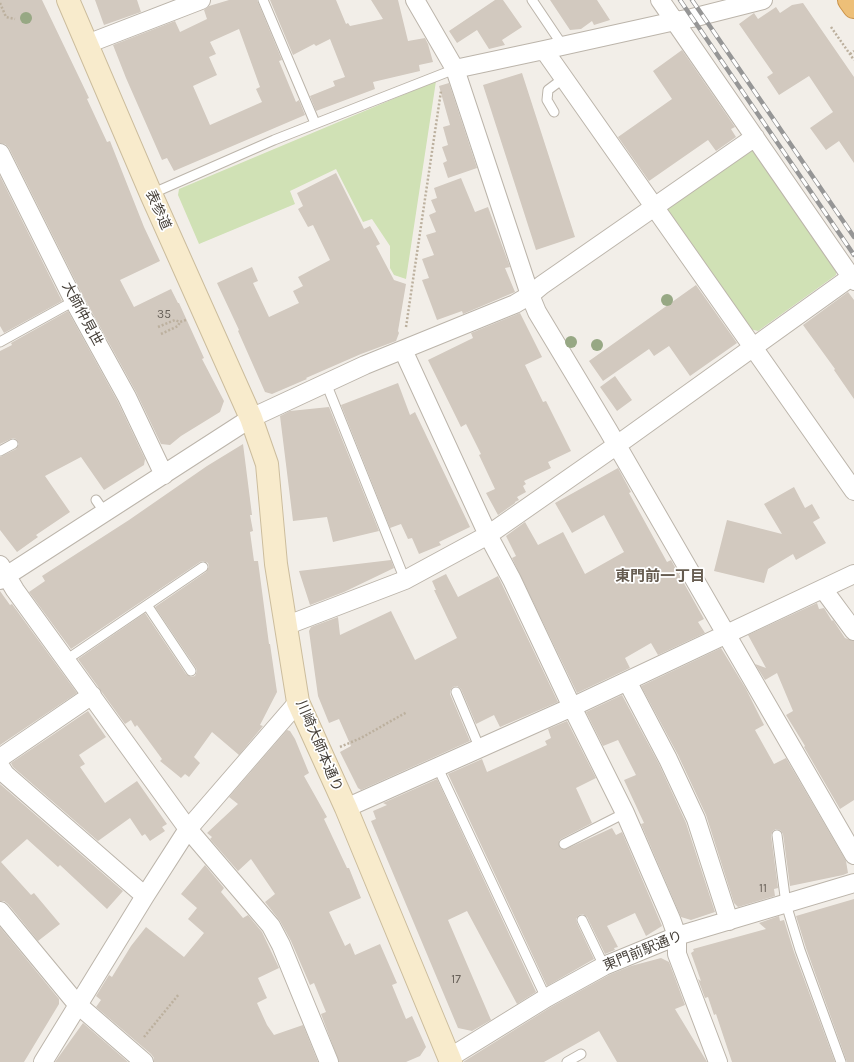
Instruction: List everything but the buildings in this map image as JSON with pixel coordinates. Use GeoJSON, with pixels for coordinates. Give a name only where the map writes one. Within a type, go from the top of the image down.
{"type":"FeatureCollection","features":[{"type":"Feature","properties":{"kind":"highway"},"geometry":{"type":"LineString","coordinates":[[849,0],[854,7]]}},
{"type":"Feature","properties":{"kind":"street","name":"表参道"},"geometry":{"type":"LineString","coordinates":[[68,0],[151,194],[251,418]]}},
{"type":"Feature","properties":{"kind":"street"},"geometry":{"type":"LineString","coordinates":[[87,44],[202,0]]}},
{"type":"Feature","properties":{"kind":"street"},"geometry":{"type":"LineString","coordinates":[[415,0],[449,71],[530,296],[544,325],[617,445],[854,855]]}},
{"type":"Feature","properties":{"kind":"street"},"geometry":{"type":"LineString","coordinates":[[285,626],[405,580],[488,535],[852,279],[660,0]]}},
{"type":"Feature","properties":{"kind":"street"},"geometry":{"type":"LineString","coordinates":[[449,71],[692,18],[763,0]]}},
{"type":"Feature","properties":{"kind":"street"},"geometry":{"type":"LineString","coordinates":[[544,50],[854,491]]}},
{"type":"Feature","properties":{"kind":"street"},"geometry":{"type":"LineString","coordinates":[[329,1062],[281,945],[271,926],[188,829],[92,695],[2,574],[22,568],[100,506],[164,475],[251,418],[365,365],[515,304],[530,296],[542,285],[755,137]]}},
{"type":"Feature","properties":{"kind":"street","name":"大師仲見世"},"geometry":{"type":"LineString","coordinates":[[0,152],[74,301],[126,397],[164,475]]}},
{"type":"Feature","properties":{"kind":"street"},"geometry":{"type":"LineString","coordinates":[[403,350],[488,535],[512,580],[572,707],[626,813],[671,919],[677,936],[678,954],[714,1060]]}},
{"type":"Feature","properties":{"kind":"street","name":"川崎大師本通り"},"geometry":{"type":"LineString","coordinates":[[251,418],[267,464],[276,564],[298,702],[346,808],[447,1061]]}},
{"type":"Feature","properties":{"kind":"street"},"geometry":{"type":"LineString","coordinates":[[346,808],[572,707],[854,574]]}},
{"type":"Feature","properties":{"kind":"street"},"geometry":{"type":"LineString","coordinates":[[823,589],[854,630]]}},
{"type":"Feature","properties":{"kind":"street"},"geometry":{"type":"LineString","coordinates":[[627,681],[668,759],[696,819],[730,921]]}},
{"type":"Feature","properties":{"kind":"street"},"geometry":{"type":"LineString","coordinates":[[0,758],[92,695]]}},
{"type":"Feature","properties":{"kind":"street"},"geometry":{"type":"LineString","coordinates":[[43,1062],[77,1004],[188,829],[298,702]]}},
{"type":"Feature","properties":{"kind":"street"},"geometry":{"type":"LineString","coordinates":[[0,766],[5,774],[145,896]]}},
{"type":"Feature","properties":{"kind":"street","name":"東門前駅通り"},"geometry":{"type":"LineString","coordinates":[[447,1061],[546,998],[604,966],[677,936],[854,883]]}},
{"type":"Feature","properties":{"kind":"street"},"geometry":{"type":"LineString","coordinates":[[0,911],[77,1004],[138,1057]]}},
{"type":"Feature","properties":{"kind":"lane"},"geometry":{"type":"LineString","coordinates":[[263,0],[315,123]]}},
{"type":"Feature","properties":{"kind":"lane"},"geometry":{"type":"LineString","coordinates":[[532,0],[563,46]]}},
{"type":"Feature","properties":{"kind":"lane"},"geometry":{"type":"LineString","coordinates":[[151,194],[315,123],[449,71]]}},
{"type":"Feature","properties":{"kind":"lane"},"geometry":{"type":"LineString","coordinates":[[554,112],[547,100],[548,90],[564,78]]}},
{"type":"Feature","properties":{"kind":"lane"},"geometry":{"type":"LineString","coordinates":[[0,342],[74,301]]}},
{"type":"Feature","properties":{"kind":"lane"},"geometry":{"type":"LineString","coordinates":[[326,383],[405,580]]}},
{"type":"Feature","properties":{"kind":"lane"},"geometry":{"type":"LineString","coordinates":[[0,451],[13,444]]}},
{"type":"Feature","properties":{"kind":"lane"},"geometry":{"type":"LineString","coordinates":[[66,660],[203,567]]}},
{"type":"Feature","properties":{"kind":"lane"},"geometry":{"type":"LineString","coordinates":[[147,606],[191,670]]}},
{"type":"Feature","properties":{"kind":"lane"},"geometry":{"type":"LineString","coordinates":[[456,692],[480,749]]}},
{"type":"Feature","properties":{"kind":"lane"},"geometry":{"type":"LineString","coordinates":[[438,768],[546,998]]}},
{"type":"Feature","properties":{"kind":"lane"},"geometry":{"type":"LineString","coordinates":[[564,844],[626,813]]}},
{"type":"Feature","properties":{"kind":"lane"},"geometry":{"type":"LineString","coordinates":[[777,835],[786,904],[800,950],[841,1062]]}},
{"type":"Feature","properties":{"kind":"lane"},"geometry":{"type":"LineString","coordinates":[[582,920],[604,966]]}},
{"type":"Feature","properties":{"kind":"lane"},"geometry":{"type":"LineString","coordinates":[[567,1062],[581,1054]]}},
{"type":"Feature","properties":{"kind":"path"},"geometry":{"type":"LineString","coordinates":[[3,0],[0,2],[6,17],[15,19]]}},
{"type":"Feature","properties":{"kind":"path"},"geometry":{"type":"LineString","coordinates":[[831,27],[854,60]]}},
{"type":"Feature","properties":{"kind":"path"},"geometry":{"type":"LineString","coordinates":[[850,54],[854,51]]}},
{"type":"Feature","properties":{"kind":"path"},"geometry":{"type":"LineString","coordinates":[[403,350],[449,71]]}},
{"type":"Feature","properties":{"kind":"path"},"geometry":{"type":"LineString","coordinates":[[158,327],[175,320]]}},
{"type":"Feature","properties":{"kind":"path"},"geometry":{"type":"LineString","coordinates":[[161,334],[178,326],[180,322]]}},
{"type":"Feature","properties":{"kind":"path"},"geometry":{"type":"LineString","coordinates":[[340,747],[361,738],[406,712]]}},
{"type":"Feature","properties":{"kind":"path"},"geometry":{"type":"LineString","coordinates":[[138,1057],[179,994]]}},
{"type":"Feature","properties":{"kind":"green space"},"geometry":{"type":"Polygon","coordinates":[[[436,81],[406,279],[394,275],[390,268],[390,246],[372,219],[363,222],[336,169],[290,191],[295,204],[199,244],[178,195],[179,189],[436,81]]]}},
{"type":"Feature","properties":{"kind":"green space"},"geometry":{"type":"Polygon","coordinates":[[[748,148],[758,150],[836,266],[836,275],[758,331],[750,329],[668,214],[668,205],[748,148]]]}},
{"type":"Feature","properties":{"kind":"railway"},"geometry":{"type":"LineString","coordinates":[[680,0],[854,255]]}},
{"type":"Feature","properties":{"kind":"railway"},"geometry":{"type":"LineString","coordinates":[[692,0],[854,237]]}},
{"type":"Feature","properties":{"kind":"district","name":"東門前一丁目"},"geometry":{"type":"Point","coordinates":[660,577]}}]}
